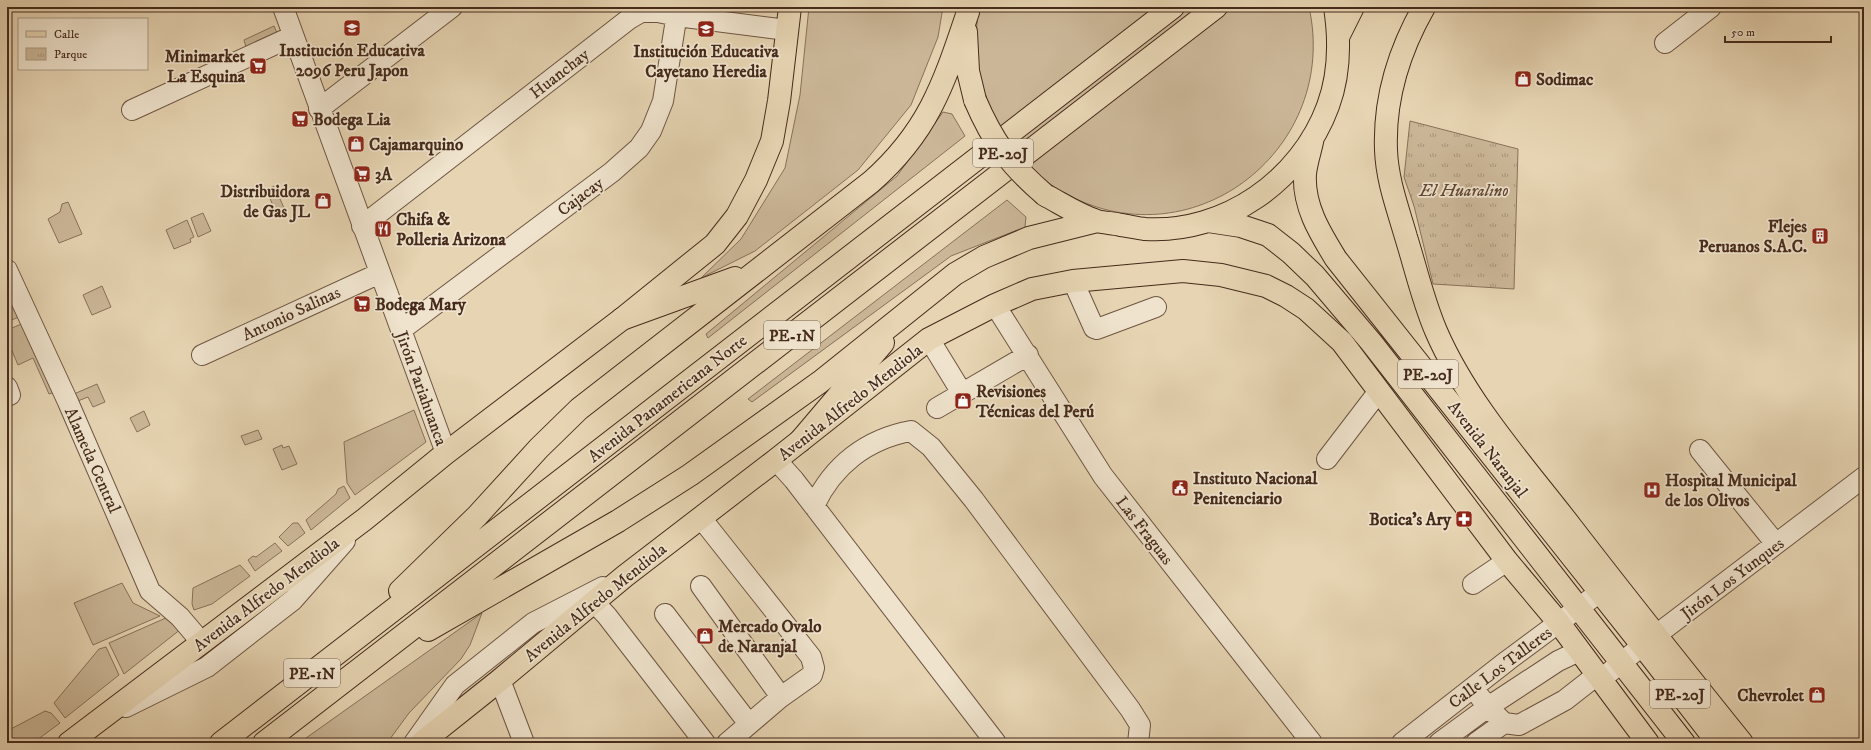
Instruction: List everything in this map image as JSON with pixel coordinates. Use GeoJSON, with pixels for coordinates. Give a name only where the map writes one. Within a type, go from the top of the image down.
{"type":"FeatureCollection","features":[{"type":"Feature","properties":{"kind":"main road","name":"Avenida Alfredo Mendiola"},"geometry":{"type":"LineString","coordinates":[[69,743],[365,519],[446,453],[622,319],[716,244],[737,216],[756,180],[772,141],[780,101],[790,7]]}},
{"type":"Feature","properties":{"kind":"main road","name":"Avenida Panamericana Norte"},"geometry":{"type":"LineString","coordinates":[[221,743],[1172,7]]}},
{"type":"Feature","properties":{"kind":"main road","name":"Avenida Panamericana Norte"},"geometry":{"type":"LineString","coordinates":[[368,663],[1216,7]]}},
{"type":"Feature","properties":{"kind":"main road","name":"PE-20J"},"geometry":{"type":"LineString","coordinates":[[968,10],[966,41],[968,66],[975,100],[987,127],[1003,153],[1022,175],[1045,195],[1078,213],[1097,221],[1144,229],[1177,228],[1208,221],[1240,208],[1268,189],[1293,165],[1314,137],[1329,105],[1337,71],[1339,35],[1335,7]]}},
{"type":"Feature","properties":{"kind":"main road"},"geometry":{"type":"LineString","coordinates":[[1339,35],[1353,7]]}},
{"type":"Feature","properties":{"kind":"main road","name":"Avenida Naranjal"},"geometry":{"type":"LineString","coordinates":[[1424,7],[1404,48],[1390,91],[1386,151],[1398,209],[1422,291],[1437,333],[1472,396],[1505,442],[1533,492],[1600,592],[1649,641],[1742,743]]}},
{"type":"Feature","properties":{"kind":"main road"},"geometry":{"type":"LineString","coordinates":[[367,630],[412,577],[477,516],[564,422],[594,396],[871,182],[896,158],[910,142],[928,114],[943,82],[968,10]]}},
{"type":"Feature","properties":{"kind":"main road","name":"Avenida Naranjal"},"geometry":{"type":"LineString","coordinates":[[1314,137],[1305,174],[1307,203],[1320,233],[1336,259],[1533,492],[1649,641],[1718,743]]}},
{"type":"Feature","properties":{"kind":"main road"},"geometry":{"type":"LineString","coordinates":[[368,663],[541,567],[661,495],[787,406],[955,274],[998,250],[1029,238],[1097,221]]}},
{"type":"Feature","properties":{"kind":"main road","name":"Avenida Naranjal"},"geometry":{"type":"LineString","coordinates":[[1208,221],[1241,226],[1268,235],[1291,253],[1316,276],[1371,342],[1684,743]]}},
{"type":"Feature","properties":{"kind":"main road"},"geometry":{"type":"LineString","coordinates":[[622,319],[757,269]]}},
{"type":"Feature","properties":{"kind":"main road","name":"Avenida Alfredo Mendiola"},"geometry":{"type":"LineString","coordinates":[[426,741],[625,576],[776,460],[929,339],[996,305],[1032,289],[1073,281],[1183,271],[1227,276],[1266,286],[1286,296],[1306,309],[1342,342],[1379,391]]}},
{"type":"Feature","properties":{"kind":"main road"},"geometry":{"type":"LineString","coordinates":[[800,441],[917,303]]}},
{"type":"Feature","properties":{"kind":"main road"},"geometry":{"type":"LineString","coordinates":[[1379,391],[1507,560],[1559,623],[1598,678],[1648,743]]}},
{"type":"Feature","properties":{"kind":"main road","name":"PE-1N"},"geometry":{"type":"LineString","coordinates":[[264,743],[368,663]]}},
{"type":"Feature","properties":{"kind":"street","name":"Jirón Pariahuanca"},"geometry":{"type":"LineString","coordinates":[[282,7],[446,453]]}},
{"type":"Feature","properties":{"kind":"street"},"geometry":{"type":"LineString","coordinates":[[319,109],[452,7]]}},
{"type":"Feature","properties":{"kind":"street"},"geometry":{"type":"LineString","coordinates":[[1665,43],[1711,7]]}},
{"type":"Feature","properties":{"kind":"street","name":"Huanchay"},"geometry":{"type":"LineString","coordinates":[[362,226],[629,19],[641,12],[678,12],[787,30]]}},
{"type":"Feature","properties":{"kind":"street","name":"Cajacay"},"geometry":{"type":"LineString","coordinates":[[401,330],[612,172],[639,148],[651,131],[663,101],[678,12]]}},
{"type":"Feature","properties":{"kind":"street"},"geometry":{"type":"LineString","coordinates":[[132,110],[293,36]]}},
{"type":"Feature","properties":{"kind":"street","name":"Alameda Central"},"geometry":{"type":"LineString","coordinates":[[7,270],[68,402],[150,591],[180,617],[197,637]]}},
{"type":"Feature","properties":{"kind":"street","name":"Antonio Salinas"},"geometry":{"type":"LineString","coordinates":[[202,355],[380,273]]}},
{"type":"Feature","properties":{"kind":"street"},"geometry":{"type":"LineString","coordinates":[[1073,281],[1094,328],[1097,329],[1156,307]]}},
{"type":"Feature","properties":{"kind":"street","name":"Las Fraguas"},"geometry":{"type":"LineString","coordinates":[[996,305],[1103,476],[1312,743]]}},
{"type":"Feature","properties":{"kind":"street"},"geometry":{"type":"LineString","coordinates":[[929,339],[962,394]]}},
{"type":"Feature","properties":{"kind":"street"},"geometry":{"type":"LineString","coordinates":[[937,408],[1028,355]]}},
{"type":"Feature","properties":{"kind":"street"},"geometry":{"type":"LineString","coordinates":[[1327,459],[1379,391]]}},
{"type":"Feature","properties":{"kind":"street"},"geometry":{"type":"LineString","coordinates":[[814,506],[820,494],[835,474],[865,448],[890,435],[911,431],[931,447],[974,500],[1130,709],[1140,725],[1138,743]]}},
{"type":"Feature","properties":{"kind":"street"},"geometry":{"type":"LineString","coordinates":[[1700,450],[1776,544]]}},
{"type":"Feature","properties":{"kind":"street"},"geometry":{"type":"LineString","coordinates":[[776,460],[814,506],[996,743]]}},
{"type":"Feature","properties":{"kind":"street","name":"Jirón Los Yunques"},"geometry":{"type":"LineString","coordinates":[[1504,723],[1519,725],[1544,713],[1621,663],[1864,477]]}},
{"type":"Feature","properties":{"kind":"street"},"geometry":{"type":"LineString","coordinates":[[701,518],[811,657],[814,668],[812,675],[781,697],[727,743]]}},
{"type":"Feature","properties":{"kind":"street"},"geometry":{"type":"LineString","coordinates":[[1473,584],[1507,560]]}},
{"type":"Feature","properties":{"kind":"street"},"geometry":{"type":"LineString","coordinates":[[426,741],[455,685],[533,623],[625,576]]}},
{"type":"Feature","properties":{"kind":"street"},"geometry":{"type":"LineString","coordinates":[[700,586],[781,697]]}},
{"type":"Feature","properties":{"kind":"street","name":"Calle Los Talleres"},"geometry":{"type":"LineString","coordinates":[[1402,743],[1472,688],[1600,592]]}},
{"type":"Feature","properties":{"kind":"street"},"geometry":{"type":"LineString","coordinates":[[593,602],[607,616],[704,743]]}},
{"type":"Feature","properties":{"kind":"street"},"geometry":{"type":"LineString","coordinates":[[665,614],[749,724]]}},
{"type":"Feature","properties":{"kind":"street"},"geometry":{"type":"LineString","coordinates":[[1439,743],[1488,707],[1558,661],[1579,651]]}},
{"type":"Feature","properties":{"kind":"street"},"geometry":{"type":"LineString","coordinates":[[500,680],[524,743]]}},
{"type":"Feature","properties":{"kind":"street"},"geometry":{"type":"LineString","coordinates":[[1472,688],[1504,723],[1476,743]]}},
{"type":"Feature","properties":{"kind":"green space"},"geometry":{"type":"Polygon","coordinates":[[[809,7],[943,7],[938,37],[911,105],[858,170],[755,251],[701,278],[741,239],[785,168],[800,95],[809,7]]]}},
{"type":"Feature","properties":{"kind":"green space"},"geometry":{"type":"Polygon","coordinates":[[[979,7],[1309,7],[1313,58],[1302,105],[1280,146],[1248,179],[1209,202],[1164,214],[1116,212],[1068,195],[1047,182],[1020,158],[1006,138],[983,95],[980,84],[976,62],[979,7]]]}},
{"type":"Feature","properties":{"kind":"green space"},"geometry":{"type":"Polygon","coordinates":[[[274,26],[277,33],[246,47],[244,40],[274,26]]]}},
{"type":"Feature","properties":{"kind":"green space"},"geometry":{"type":"Polygon","coordinates":[[[943,112],[952,114],[965,136],[708,338],[706,334],[897,176],[943,112]]]}},
{"type":"Feature","properties":{"kind":"green space","name":"El Huaralino"},"geometry":{"type":"Polygon","coordinates":[[[1410,121],[1518,149],[1514,289],[1433,284],[1414,206],[1404,177],[1410,121]]]}},
{"type":"Feature","properties":{"kind":"green space"},"geometry":{"type":"Polygon","coordinates":[[[274,186],[285,210],[277,214],[266,190],[274,186]]]}},
{"type":"Feature","properties":{"kind":"green space"},"geometry":{"type":"Polygon","coordinates":[[[1007,200],[1026,217],[1025,227],[951,256],[752,402],[748,399],[1007,200]]]}},
{"type":"Feature","properties":{"kind":"green space"},"geometry":{"type":"Polygon","coordinates":[[[68,202],[82,234],[59,243],[48,219],[60,212],[62,204],[68,202]]]}},
{"type":"Feature","properties":{"kind":"green space"},"geometry":{"type":"Polygon","coordinates":[[[203,213],[211,231],[198,237],[191,218],[203,213]]]}},
{"type":"Feature","properties":{"kind":"green space"},"geometry":{"type":"Polygon","coordinates":[[[187,220],[194,237],[190,239],[191,242],[174,249],[166,230],[187,220]]]}},
{"type":"Feature","properties":{"kind":"green space"},"geometry":{"type":"Polygon","coordinates":[[[102,286],[111,307],[92,315],[83,295],[102,286]]]}},
{"type":"Feature","properties":{"kind":"green space"},"geometry":{"type":"Polygon","coordinates":[[[7,290],[21,316],[7,322],[7,290]]]}},
{"type":"Feature","properties":{"kind":"green space"},"geometry":{"type":"Polygon","coordinates":[[[24,323],[55,392],[49,394],[33,358],[18,365],[7,339],[7,330],[24,323]]]}},
{"type":"Feature","properties":{"kind":"green space"},"geometry":{"type":"Polygon","coordinates":[[[97,384],[105,402],[93,407],[88,397],[70,404],[67,397],[97,384]]]}},
{"type":"Feature","properties":{"kind":"green space"},"geometry":{"type":"Polygon","coordinates":[[[414,410],[426,442],[355,495],[347,483],[344,442],[414,410]]]}},
{"type":"Feature","properties":{"kind":"green space"},"geometry":{"type":"Polygon","coordinates":[[[144,411],[150,425],[137,432],[130,418],[144,411]]]}},
{"type":"Feature","properties":{"kind":"green space"},"geometry":{"type":"Polygon","coordinates":[[[258,430],[262,439],[245,445],[241,436],[258,430]]]}},
{"type":"Feature","properties":{"kind":"green space"},"geometry":{"type":"Polygon","coordinates":[[[282,445],[283,448],[289,446],[297,464],[282,470],[273,449],[282,445]]]}},
{"type":"Feature","properties":{"kind":"green space"},"geometry":{"type":"Polygon","coordinates":[[[344,486],[350,498],[311,530],[306,520],[336,494],[338,489],[344,486]]]}},
{"type":"Feature","properties":{"kind":"green space"},"geometry":{"type":"Polygon","coordinates":[[[293,523],[298,523],[305,533],[288,546],[279,537],[293,523]]]}},
{"type":"Feature","properties":{"kind":"green space"},"geometry":{"type":"Polygon","coordinates":[[[275,543],[282,551],[255,571],[248,560],[253,556],[256,557],[275,543]]]}},
{"type":"Feature","properties":{"kind":"green space"},"geometry":{"type":"Polygon","coordinates":[[[240,565],[250,576],[212,604],[194,610],[192,604],[193,588],[240,565]]]}},
{"type":"Feature","properties":{"kind":"green space"},"geometry":{"type":"Polygon","coordinates":[[[122,583],[133,603],[160,616],[93,645],[74,603],[122,583]]]}},
{"type":"Feature","properties":{"kind":"green space"},"geometry":{"type":"Polygon","coordinates":[[[482,613],[470,645],[461,659],[409,713],[387,743],[299,743],[482,613]]]}},
{"type":"Feature","properties":{"kind":"green space"},"geometry":{"type":"Polygon","coordinates":[[[168,617],[181,629],[124,674],[109,643],[168,617]]]}},
{"type":"Feature","properties":{"kind":"green space"},"geometry":{"type":"Polygon","coordinates":[[[106,647],[119,675],[65,718],[54,703],[99,649],[106,647]]]}},
{"type":"Feature","properties":{"kind":"green space"},"geometry":{"type":"Polygon","coordinates":[[[45,711],[51,713],[60,723],[33,743],[7,743],[7,731],[45,711]]]}},
{"type":"Feature","properties":{"kind":"place","name":"Institución Educativa 2096 Peru Japon"},"geometry":{"type":"Point","coordinates":[352,28]}},
{"type":"Feature","properties":{"kind":"place","name":"Institución Educativa Cayetano Heredia"},"geometry":{"type":"Point","coordinates":[706,29]}},
{"type":"Feature","properties":{"kind":"place","name":"Minimarket La Esquina"},"geometry":{"type":"Point","coordinates":[258,66]}},
{"type":"Feature","properties":{"kind":"place","name":"Sodimac"},"geometry":{"type":"Point","coordinates":[1523,79]}},
{"type":"Feature","properties":{"kind":"place","name":"Bodega Lia"},"geometry":{"type":"Point","coordinates":[300,119]}},
{"type":"Feature","properties":{"kind":"place","name":"Cajamarquino"},"geometry":{"type":"Point","coordinates":[356,144]}},
{"type":"Feature","properties":{"kind":"place","name":"3A"},"geometry":{"type":"Point","coordinates":[362,174]}},
{"type":"Feature","properties":{"kind":"place","name":"Distribuidora de Gas JL"},"geometry":{"type":"Point","coordinates":[323,201]}},
{"type":"Feature","properties":{"kind":"place","name":"Chifa & Polleria Arizona"},"geometry":{"type":"Point","coordinates":[383,229]}},
{"type":"Feature","properties":{"kind":"place","name":"Flejes Peruanos S.A.C."},"geometry":{"type":"Point","coordinates":[1820,236]}},
{"type":"Feature","properties":{"kind":"place","name":"Bodega Mary"},"geometry":{"type":"Point","coordinates":[362,304]}},
{"type":"Feature","properties":{"kind":"place","name":"Revisiones Técnicas del Perú"},"geometry":{"type":"Point","coordinates":[963,401]}},
{"type":"Feature","properties":{"kind":"place","name":"Instituto Nacional Penitenciario"},"geometry":{"type":"Point","coordinates":[1180,488]}},
{"type":"Feature","properties":{"kind":"place","name":"Hospìtal Municipal de los Olivos"},"geometry":{"type":"Point","coordinates":[1652,490]}},
{"type":"Feature","properties":{"kind":"place","name":"Botica's Ary"},"geometry":{"type":"Point","coordinates":[1464,519]}},
{"type":"Feature","properties":{"kind":"place","name":"Mercado Ovalo de Naranjal"},"geometry":{"type":"Point","coordinates":[705,636]}},
{"type":"Feature","properties":{"kind":"place","name":"Chevrolet"},"geometry":{"type":"Point","coordinates":[1817,695]}}]}
